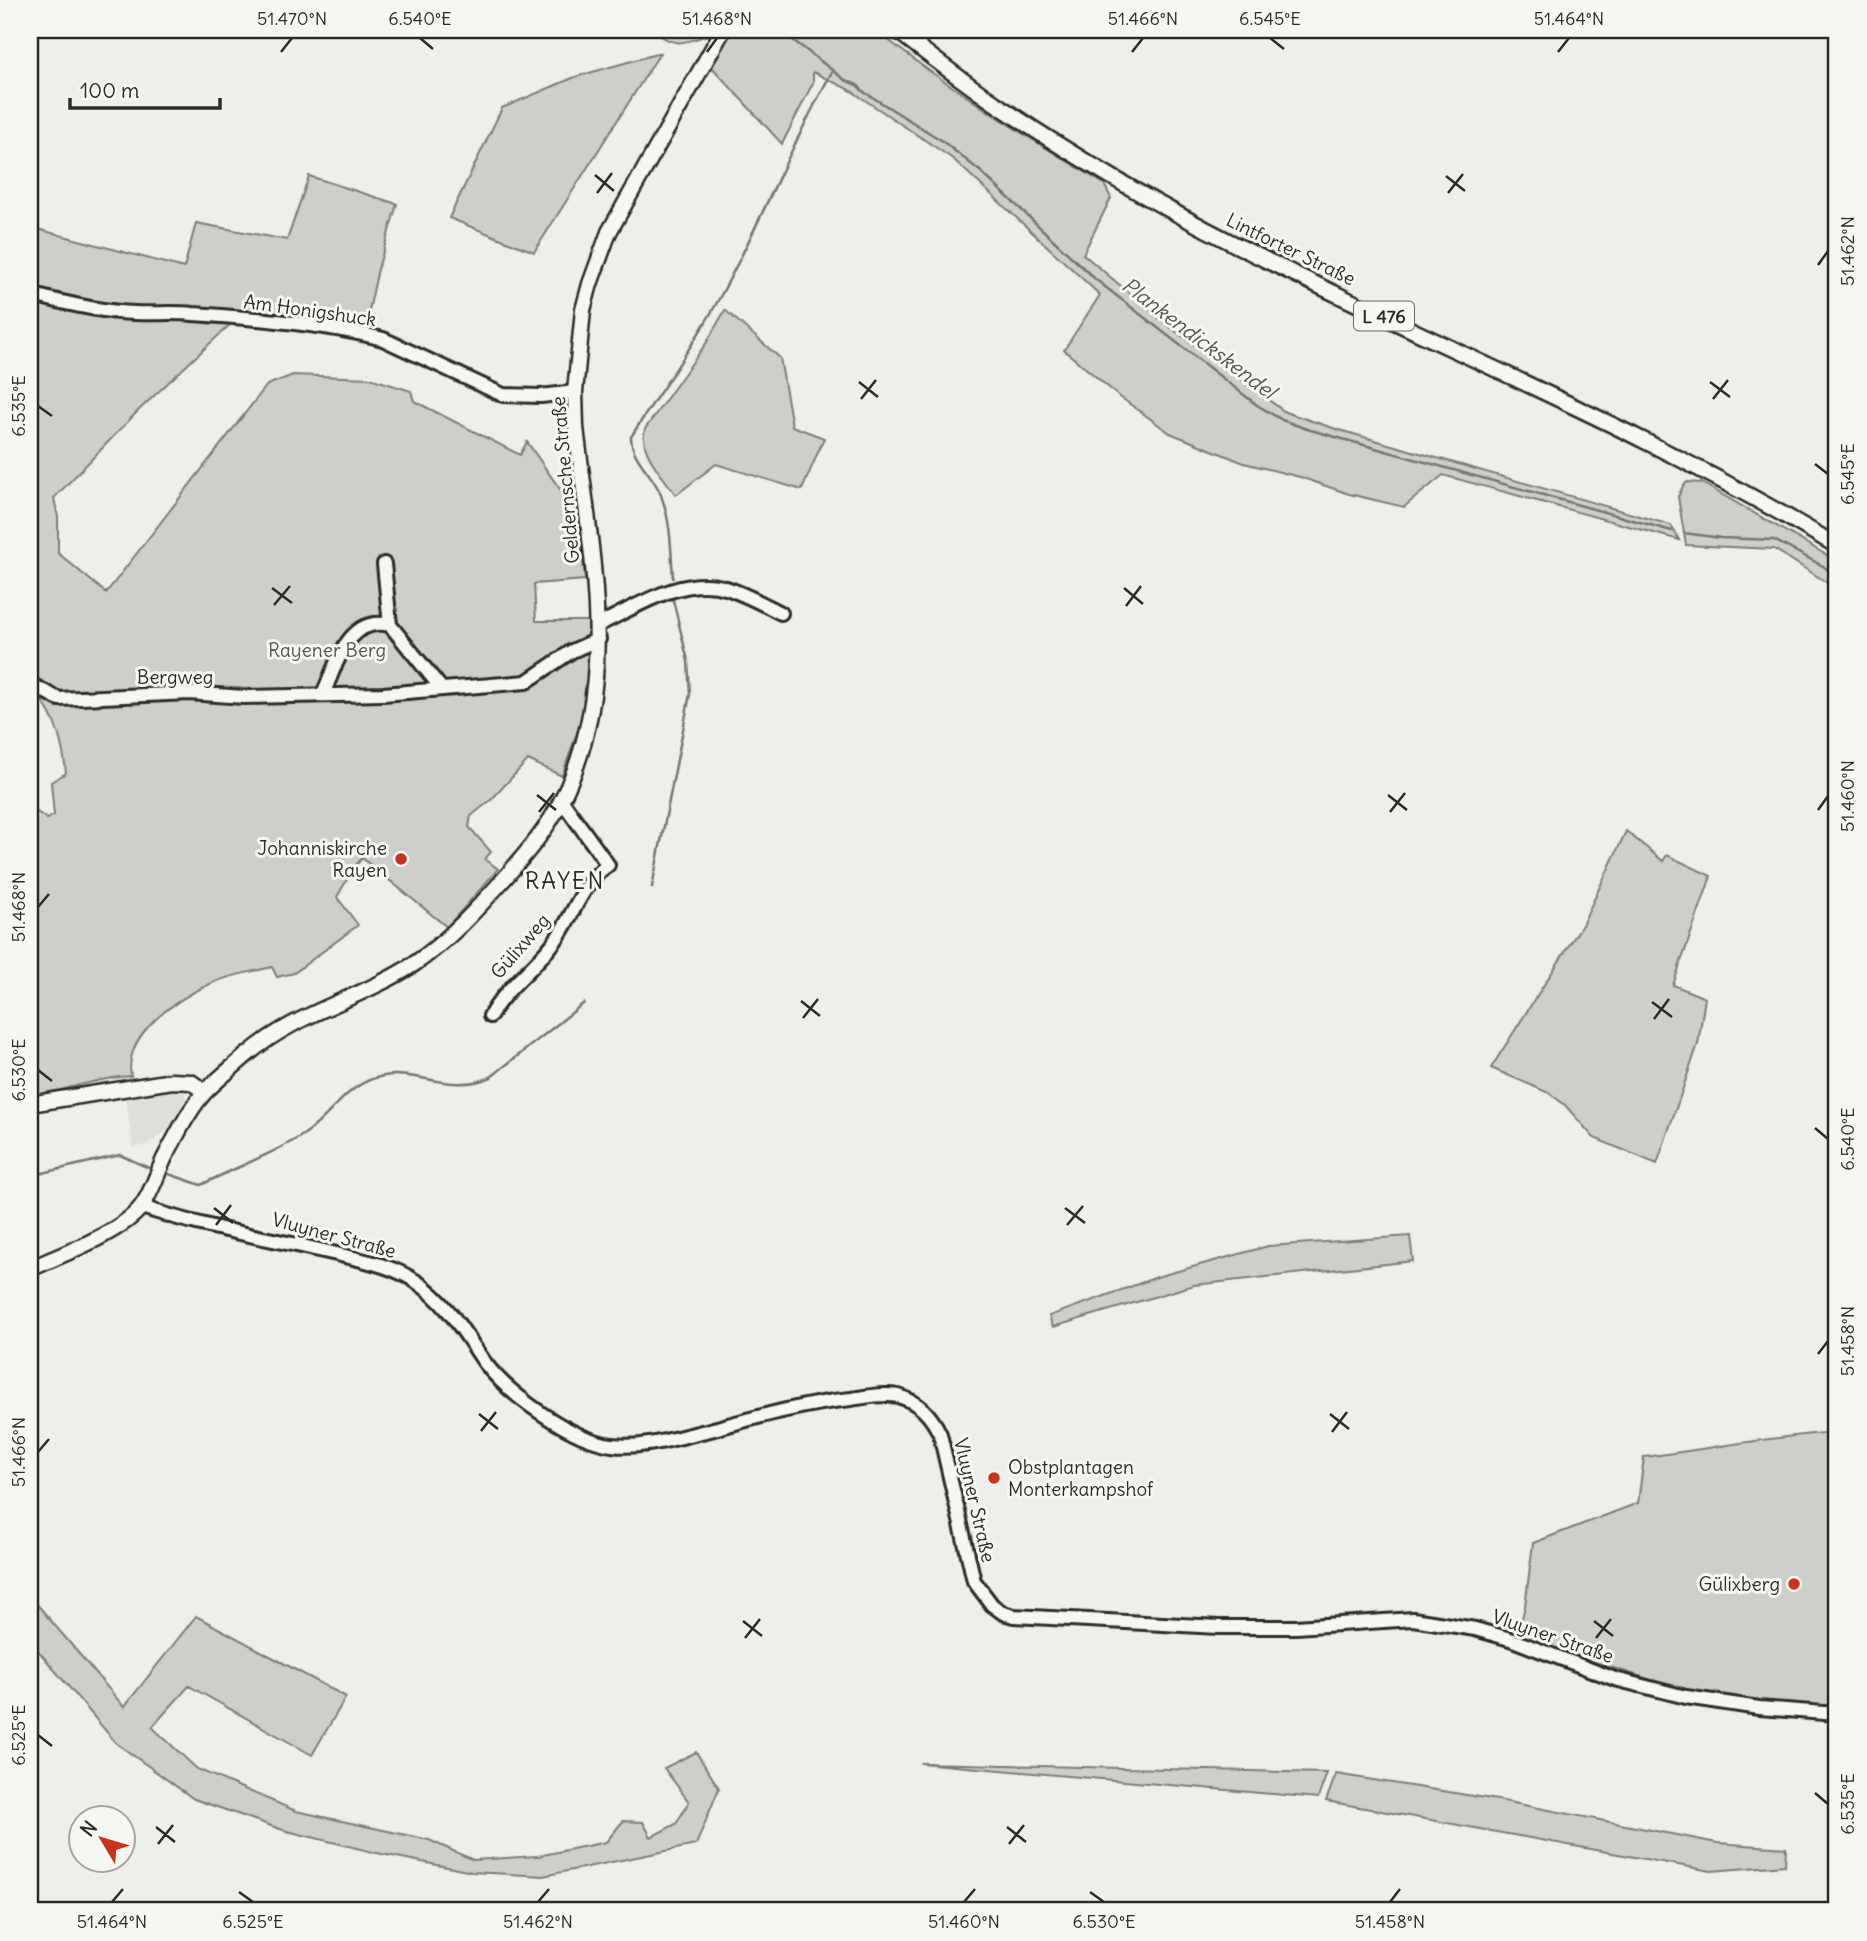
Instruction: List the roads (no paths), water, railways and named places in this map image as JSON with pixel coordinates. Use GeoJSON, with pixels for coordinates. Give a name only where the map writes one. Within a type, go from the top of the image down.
{"type":"FeatureCollection","features":[{"type":"Feature","properties":{"kind":"main road","name":"Geldernsche Straße"},"geometry":{"type":"LineString","coordinates":[[30,1269],[111,1231],[142,1207],[174,1139],[205,1093],[251,1052],[287,1026],[382,984],[417,962],[477,909],[536,839],[562,801],[585,744],[596,691],[598,632],[576,427],[575,393],[583,310],[609,232],[723,30]]}},
{"type":"Feature","properties":{"kind":"main road","name":"Lintforter Straße"},"geometry":{"type":"LineString","coordinates":[[896,30],[1004,110],[1118,181],[1237,246],[1686,462],[1772,507],[1837,546]]}},
{"type":"Feature","properties":{"kind":"main road"},"geometry":{"type":"LineString","coordinates":[[30,1104],[172,1081],[191,1082],[205,1093]]}},
{"type":"Feature","properties":{"kind":"street","name":"Am Honigshuck"},"geometry":{"type":"LineString","coordinates":[[30,294],[53,301],[131,313],[192,314],[368,335],[503,395],[575,393]]}},
{"type":"Feature","properties":{"kind":"street"},"geometry":{"type":"LineString","coordinates":[[384,564],[390,625],[441,688]]}},
{"type":"Feature","properties":{"kind":"street"},"geometry":{"type":"LineString","coordinates":[[598,632],[666,593],[686,586],[725,588],[781,613]]}},
{"type":"Feature","properties":{"kind":"street"},"geometry":{"type":"LineString","coordinates":[[323,694],[351,635],[359,628],[381,623],[390,625]]}},
{"type":"Feature","properties":{"kind":"street","name":"Bergweg"},"geometry":{"type":"LineString","coordinates":[[30,684],[59,699],[189,693],[244,697],[383,694],[526,682],[598,632]]}},
{"type":"Feature","properties":{"kind":"street","name":"Gülixweg"},"geometry":{"type":"LineString","coordinates":[[490,1016],[500,998],[555,942],[595,874],[608,865],[562,801]]}},
{"type":"Feature","properties":{"kind":"street","name":"Vluyner Straße"},"geometry":{"type":"LineString","coordinates":[[142,1207],[395,1270],[439,1299],[499,1380],[545,1414],[598,1443],[615,1446],[653,1444],[826,1401],[885,1395],[899,1396],[916,1404],[927,1412],[940,1434],[974,1581],[992,1605],[1003,1613],[1014,1616],[1219,1627],[1296,1627],[1413,1619],[1475,1629],[1510,1639],[1615,1679],[1686,1697],[1759,1708],[1837,1714]]}},
{"type":"Feature","properties":{"kind":"waterway","name":"Plankendickskendel"},"geometry":{"type":"LineString","coordinates":[[780,30],[845,80],[857,85],[941,140],[980,171],[1095,279],[1257,405],[1282,420],[1672,531]]}},
{"type":"Feature","properties":{"kind":"waterway"},"geometry":{"type":"LineString","coordinates":[[673,578],[667,515],[658,488],[635,453],[631,437],[720,297],[832,72]]}},
{"type":"Feature","properties":{"kind":"waterway","name":"Plankendickskendel"},"geometry":{"type":"LineString","coordinates":[[1684,533],[1721,538],[1774,540],[1823,566],[1837,577]]}},
{"type":"Feature","properties":{"kind":"waterway"},"geometry":{"type":"LineString","coordinates":[[652,887],[690,694],[688,661],[673,600]]}},
{"type":"Feature","properties":{"kind":"waterway"},"geometry":{"type":"LineString","coordinates":[[163,1172],[201,1185],[303,1135],[357,1087],[379,1077],[407,1076],[448,1083],[476,1082],[491,1077],[584,1003]]}},
{"type":"Feature","properties":{"kind":"waterway"},"geometry":{"type":"LineString","coordinates":[[30,1176],[120,1155],[149,1168]]}},
{"type":"Feature","properties":{"kind":"place","name":"Johanniskirche Rayen"},"geometry":{"type":"Point","coordinates":[401,859]}},
{"type":"Feature","properties":{"kind":"place","name":"Obstplantagen Monterkampshof"},"geometry":{"type":"Point","coordinates":[994,1478]}},
{"type":"Feature","properties":{"kind":"place","name":"Gülixberg"},"geometry":{"type":"Point","coordinates":[1794,1584]}},
{"type":"Feature","properties":{"kind":"district","name":"RAYEN"},"geometry":{"type":"Point","coordinates":[565,880]}},
{"type":"Feature","properties":{"kind":"park label","name":"Rayener Berg"},"geometry":{"type":"Point","coordinates":[327,650]}}]}
